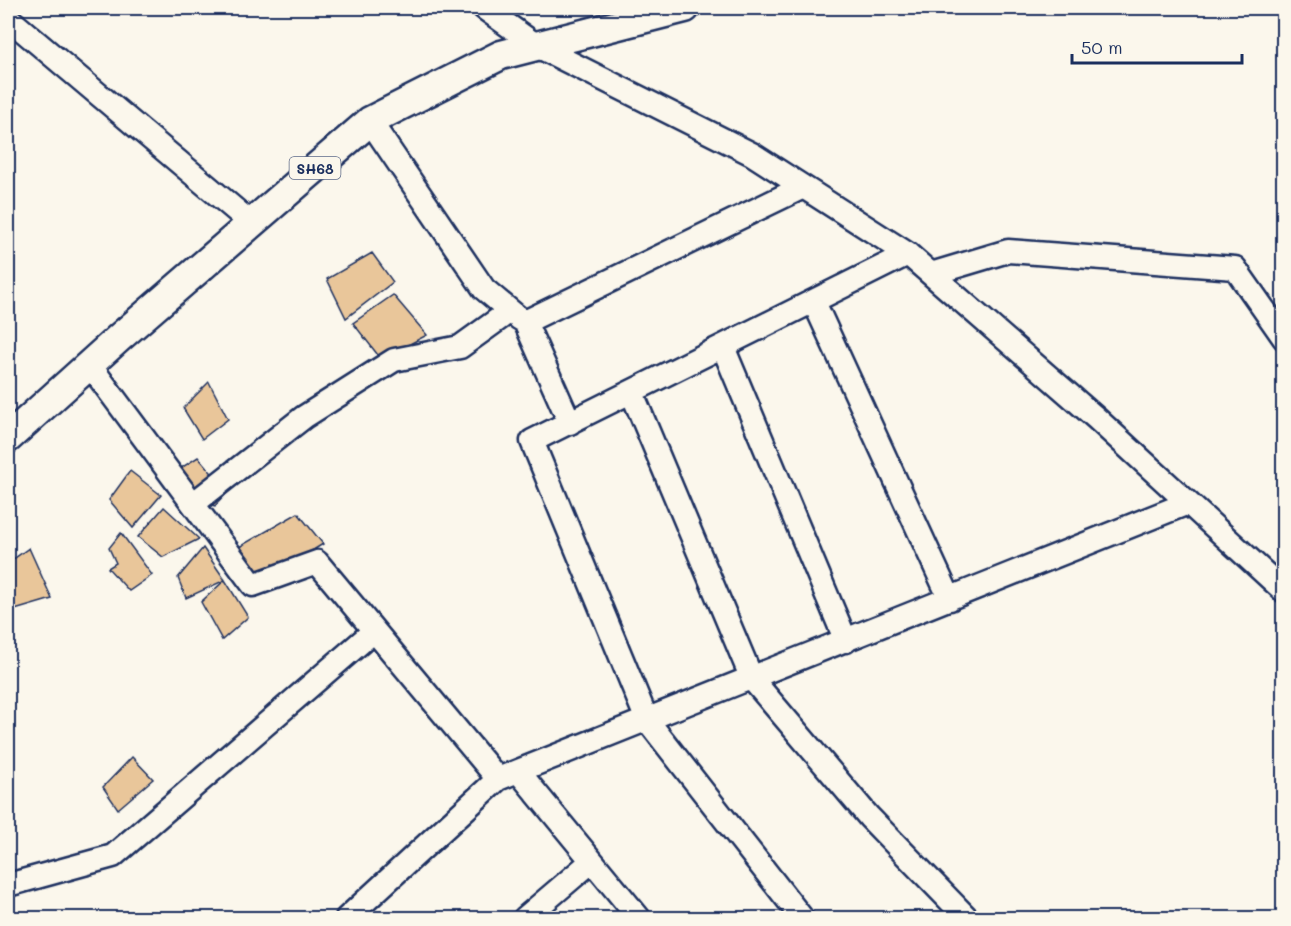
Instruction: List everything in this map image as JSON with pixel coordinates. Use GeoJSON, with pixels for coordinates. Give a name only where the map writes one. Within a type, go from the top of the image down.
{"type":"FeatureCollection","features":[{"type":"Feature","properties":{"kind":"main road","name":"SH68"},"geometry":{"type":"LineString","coordinates":[[8,438],[370,121],[501,55],[685,8]]}},
{"type":"Feature","properties":{"kind":"street"},"geometry":{"type":"LineString","coordinates":[[484,8],[537,46],[752,154],[908,254],[1096,418],[1284,591]]}},
{"type":"Feature","properties":{"kind":"street"},"geometry":{"type":"LineString","coordinates":[[8,18],[251,223]]}},
{"type":"Feature","properties":{"kind":"street"},"geometry":{"type":"LineString","coordinates":[[370,121],[484,289],[525,322],[803,187]]}},
{"type":"Feature","properties":{"kind":"street"},"geometry":{"type":"LineString","coordinates":[[931,274],[1008,252],[1235,268],[1284,338]]}},
{"type":"Feature","properties":{"kind":"street"},"geometry":{"type":"LineString","coordinates":[[802,918],[647,720],[532,441],[908,254]]}},
{"type":"Feature","properties":{"kind":"street"},"geometry":{"type":"LineString","coordinates":[[814,302],[950,599]]}},
{"type":"Feature","properties":{"kind":"street"},"geometry":{"type":"LineString","coordinates":[[518,318],[570,423]]}},
{"type":"Feature","properties":{"kind":"street"},"geometry":{"type":"LineString","coordinates":[[193,504],[304,417],[393,360],[460,347],[518,318]]}},
{"type":"Feature","properties":{"kind":"street"},"geometry":{"type":"LineString","coordinates":[[723,347],[846,641]]}},
{"type":"Feature","properties":{"kind":"street"},"geometry":{"type":"LineString","coordinates":[[90,364],[253,585],[317,562],[374,631],[508,775],[592,861],[639,918]]}},
{"type":"Feature","properties":{"kind":"street"},"geometry":{"type":"LineString","coordinates":[[632,393],[752,679],[869,817],[967,918]]}},
{"type":"Feature","properties":{"kind":"street"},"geometry":{"type":"LineString","coordinates":[[347,918],[508,775],[752,679],[1188,502]]}},
{"type":"Feature","properties":{"kind":"street"},"geometry":{"type":"LineString","coordinates":[[8,885],[113,856],[374,631]]}},
{"type":"Feature","properties":{"kind":"street"},"geometry":{"type":"LineString","coordinates":[[525,918],[592,861]]}},
{"type":"Feature","properties":{"kind":"building"},"geometry":{"type":"Polygon","coordinates":[[[372,253],[393,282],[346,318],[327,279],[372,253]]]}},
{"type":"Feature","properties":{"kind":"building"},"geometry":{"type":"Polygon","coordinates":[[[393,295],[427,335],[381,359],[353,323],[393,295]]]}},
{"type":"Feature","properties":{"kind":"building"},"geometry":{"type":"Polygon","coordinates":[[[209,382],[228,419],[202,439],[183,408],[209,382]]]}},
{"type":"Feature","properties":{"kind":"building"},"geometry":{"type":"Polygon","coordinates":[[[198,457],[228,492],[215,506],[190,500],[181,468],[198,457]]]}},
{"type":"Feature","properties":{"kind":"building"},"geometry":{"type":"Polygon","coordinates":[[[130,471],[161,495],[133,528],[109,500],[130,471]]]}},
{"type":"Feature","properties":{"kind":"building"},"geometry":{"type":"Polygon","coordinates":[[[164,507],[199,539],[163,557],[138,537],[164,507]]]}},
{"type":"Feature","properties":{"kind":"building"},"geometry":{"type":"Polygon","coordinates":[[[298,513],[323,544],[263,581],[239,547],[298,513]]]}},
{"type":"Feature","properties":{"kind":"building"},"geometry":{"type":"Polygon","coordinates":[[[121,533],[152,575],[129,591],[108,568],[116,563],[109,548],[121,533]]]}},
{"type":"Feature","properties":{"kind":"building"},"geometry":{"type":"Polygon","coordinates":[[[29,548],[52,599],[8,612],[8,563],[29,548]]]}},
{"type":"Feature","properties":{"kind":"building"},"geometry":{"type":"Polygon","coordinates":[[[203,548],[225,580],[186,598],[178,578],[203,548]]]}},
{"type":"Feature","properties":{"kind":"building"},"geometry":{"type":"Polygon","coordinates":[[[225,580],[248,617],[222,640],[201,602],[225,580]]]}},
{"type":"Feature","properties":{"kind":"building"},"geometry":{"type":"Polygon","coordinates":[[[132,757],[153,779],[118,809],[103,787],[132,757]]]}}]}
